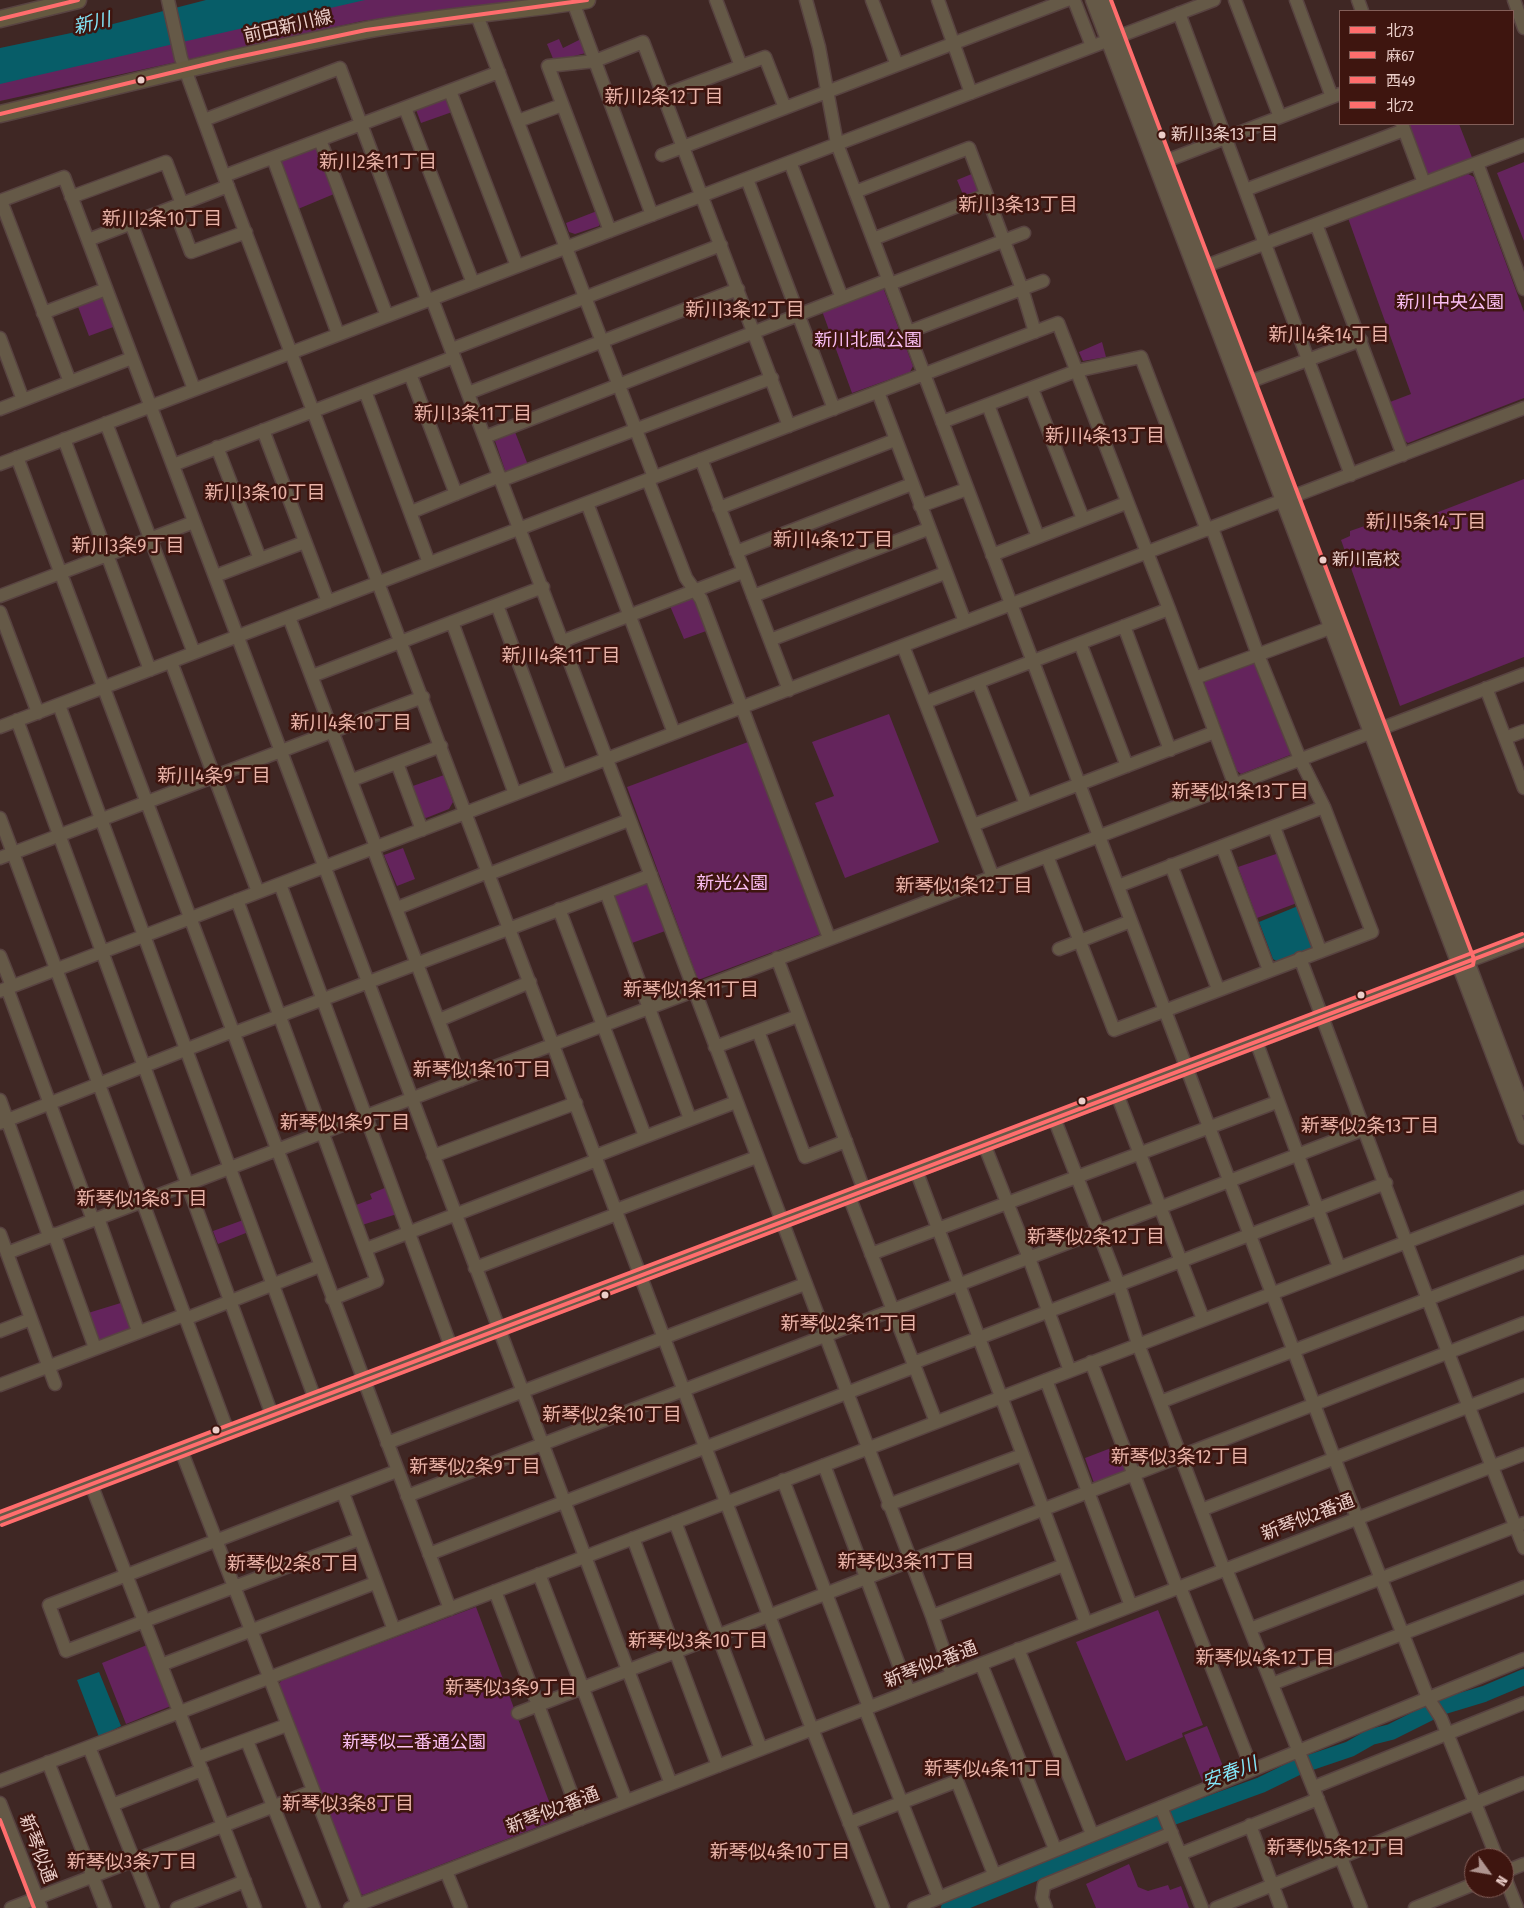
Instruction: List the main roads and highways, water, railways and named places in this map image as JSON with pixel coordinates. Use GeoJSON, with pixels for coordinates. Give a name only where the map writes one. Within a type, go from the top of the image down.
{"type":"FeatureCollection","features":[{"type":"Feature","properties":{"kind":"main road"},"geometry":{"type":"LineString","coordinates":[[0,19],[78,0]]}},
{"type":"Feature","properties":{"kind":"main road","name":"前田新川線"},"geometry":{"type":"LineString","coordinates":[[0,114],[184,64],[365,30],[476,13],[535,8],[580,1]]}},
{"type":"Feature","properties":{"kind":"water"},"geometry":{"type":"Polygon","coordinates":[[[206,0],[365,0],[0,84],[0,48],[109,25],[206,0]]]}},
{"type":"Feature","properties":{"kind":"water"},"geometry":{"type":"Polygon","coordinates":[[[1298,906],[1312,945],[1311,948],[1278,962],[1273,959],[1259,922],[1298,906]]]}},
{"type":"Feature","properties":{"kind":"water"},"geometry":{"type":"Polygon","coordinates":[[[99,1672],[121,1726],[99,1737],[77,1680],[99,1672]]]}},
{"type":"Feature","properties":{"kind":"waterway","name":"安春川"},"geometry":{"type":"LineString","coordinates":[[949,1908],[1173,1817],[1261,1785],[1300,1766],[1350,1749],[1371,1737],[1391,1732],[1441,1707],[1484,1694],[1524,1677]]}},
{"type":"Feature","properties":{"kind":"place","name":"新川3条13丁目"},"geometry":{"type":"Point","coordinates":[1162,135]}},
{"type":"Feature","properties":{"kind":"place","name":"新川高校"},"geometry":{"type":"Point","coordinates":[1323,560]}},
{"type":"Feature","properties":{"kind":"district","name":"新川2条12丁目"},"geometry":{"type":"Point","coordinates":[664,98]}},
{"type":"Feature","properties":{"kind":"district","name":"新川2条11丁目"},"geometry":{"type":"Point","coordinates":[378,163]}},
{"type":"Feature","properties":{"kind":"district","name":"新川3条13丁目"},"geometry":{"type":"Point","coordinates":[1018,206]}},
{"type":"Feature","properties":{"kind":"district","name":"新川2条10丁目"},"geometry":{"type":"Point","coordinates":[162,220]}},
{"type":"Feature","properties":{"kind":"district","name":"新川3条12丁目"},"geometry":{"type":"Point","coordinates":[745,311]}},
{"type":"Feature","properties":{"kind":"district","name":"新川4条14丁目"},"geometry":{"type":"Point","coordinates":[1329,336]}},
{"type":"Feature","properties":{"kind":"district","name":"新川3条11丁目"},"geometry":{"type":"Point","coordinates":[473,415]}},
{"type":"Feature","properties":{"kind":"district","name":"新川4条13丁目"},"geometry":{"type":"Point","coordinates":[1105,437]}},
{"type":"Feature","properties":{"kind":"district","name":"新川3条10丁目"},"geometry":{"type":"Point","coordinates":[265,494]}},
{"type":"Feature","properties":{"kind":"district","name":"新川5条14丁目"},"geometry":{"type":"Point","coordinates":[1426,523]}},
{"type":"Feature","properties":{"kind":"district","name":"新川4条12丁目"},"geometry":{"type":"Point","coordinates":[833,541]}},
{"type":"Feature","properties":{"kind":"district","name":"新川3条9丁目"},"geometry":{"type":"Point","coordinates":[128,547]}},
{"type":"Feature","properties":{"kind":"district","name":"新川4条11丁目"},"geometry":{"type":"Point","coordinates":[561,657]}},
{"type":"Feature","properties":{"kind":"district","name":"新川4条10丁目"},"geometry":{"type":"Point","coordinates":[351,724]}},
{"type":"Feature","properties":{"kind":"district","name":"新川4条9丁目"},"geometry":{"type":"Point","coordinates":[214,777]}},
{"type":"Feature","properties":{"kind":"district","name":"新琴似1条13丁目"},"geometry":{"type":"Point","coordinates":[1240,793]}},
{"type":"Feature","properties":{"kind":"district","name":"新琴似1条12丁目"},"geometry":{"type":"Point","coordinates":[964,887]}},
{"type":"Feature","properties":{"kind":"district","name":"新琴似1条11丁目"},"geometry":{"type":"Point","coordinates":[691,991]}},
{"type":"Feature","properties":{"kind":"district","name":"新琴似1条10丁目"},"geometry":{"type":"Point","coordinates":[482,1071]}},
{"type":"Feature","properties":{"kind":"district","name":"新琴似1条9丁目"},"geometry":{"type":"Point","coordinates":[345,1124]}},
{"type":"Feature","properties":{"kind":"district","name":"新琴似2条13丁目"},"geometry":{"type":"Point","coordinates":[1370,1127]}},
{"type":"Feature","properties":{"kind":"district","name":"新琴似1条8丁目"},"geometry":{"type":"Point","coordinates":[142,1200]}},
{"type":"Feature","properties":{"kind":"district","name":"新琴似2条12丁目"},"geometry":{"type":"Point","coordinates":[1096,1238]}},
{"type":"Feature","properties":{"kind":"district","name":"新琴似2条11丁目"},"geometry":{"type":"Point","coordinates":[849,1325]}},
{"type":"Feature","properties":{"kind":"district","name":"新琴似2条10丁目"},"geometry":{"type":"Point","coordinates":[612,1416]}},
{"type":"Feature","properties":{"kind":"district","name":"新琴似3条12丁目"},"geometry":{"type":"Point","coordinates":[1180,1458]}},
{"type":"Feature","properties":{"kind":"district","name":"新琴似2条9丁目"},"geometry":{"type":"Point","coordinates":[475,1468]}},
{"type":"Feature","properties":{"kind":"district","name":"新琴似3条11丁目"},"geometry":{"type":"Point","coordinates":[906,1563]}},
{"type":"Feature","properties":{"kind":"district","name":"新琴似2条8丁目"},"geometry":{"type":"Point","coordinates":[293,1565]}},
{"type":"Feature","properties":{"kind":"district","name":"新琴似3条10丁目"},"geometry":{"type":"Point","coordinates":[698,1642]}},
{"type":"Feature","properties":{"kind":"district","name":"新琴似4条12丁目"},"geometry":{"type":"Point","coordinates":[1265,1659]}},
{"type":"Feature","properties":{"kind":"district","name":"新琴似3条9丁目"},"geometry":{"type":"Point","coordinates":[511,1689]}},
{"type":"Feature","properties":{"kind":"district","name":"新琴似4条11丁目"},"geometry":{"type":"Point","coordinates":[993,1770]}},
{"type":"Feature","properties":{"kind":"district","name":"新琴似3条8丁目"},"geometry":{"type":"Point","coordinates":[348,1805]}},
{"type":"Feature","properties":{"kind":"district","name":"新琴似5条12丁目"},"geometry":{"type":"Point","coordinates":[1336,1849]}},
{"type":"Feature","properties":{"kind":"district","name":"新琴似4条10丁目"},"geometry":{"type":"Point","coordinates":[780,1853]}},
{"type":"Feature","properties":{"kind":"district","name":"新琴似3条7丁目"},"geometry":{"type":"Point","coordinates":[132,1863]}},
{"type":"Feature","properties":{"kind":"water label","name":"新川"},"geometry":{"type":"Point","coordinates":[92,24]}},
{"type":"Feature","properties":{"kind":"park label","name":"新川中央公園"},"geometry":{"type":"Point","coordinates":[1450,303]}},
{"type":"Feature","properties":{"kind":"park label","name":"新川北風公園"},"geometry":{"type":"Point","coordinates":[868,341]}},
{"type":"Feature","properties":{"kind":"park label","name":"新光公園"},"geometry":{"type":"Point","coordinates":[732,884]}},
{"type":"Feature","properties":{"kind":"park label","name":"新琴似二番通公園"},"geometry":{"type":"Point","coordinates":[414,1743]}}]}
